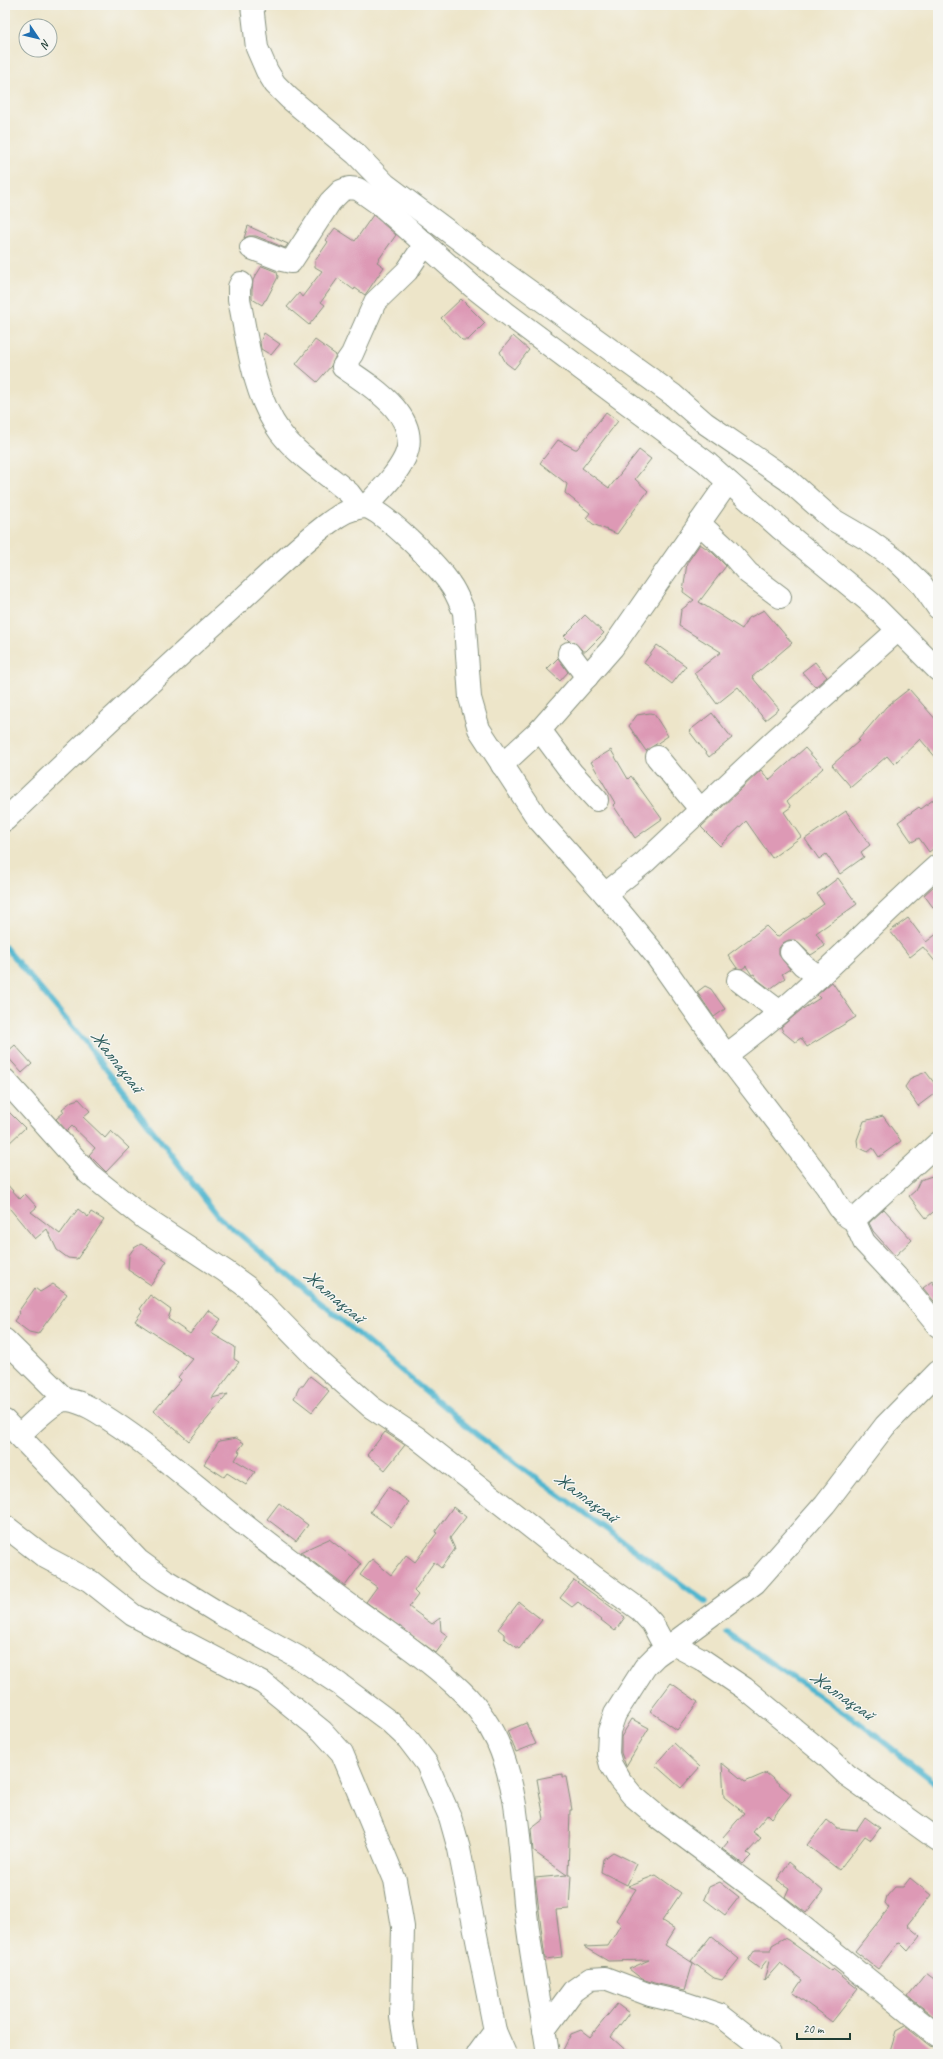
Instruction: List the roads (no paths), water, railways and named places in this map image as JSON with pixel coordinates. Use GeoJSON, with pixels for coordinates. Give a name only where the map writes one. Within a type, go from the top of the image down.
{"type":"FeatureCollection","features":[{"type":"Feature","properties":{"kind":"street"},"geometry":{"type":"LineString","coordinates":[[252,5],[257,48],[267,71],[275,84],[289,98],[356,154],[385,184],[496,267],[673,395],[705,423],[788,480],[832,518],[868,540],[896,560],[922,586],[938,608]]}},
{"type":"Feature","properties":{"kind":"street"},"geometry":{"type":"LineString","coordinates":[[251,248],[291,262],[330,202],[341,191],[349,188],[358,189],[382,206],[472,286],[505,312],[706,462],[781,530],[871,603],[938,670]]}},
{"type":"Feature","properties":{"kind":"street"},"geometry":{"type":"LineString","coordinates":[[360,508],[388,480],[405,457],[408,434],[400,412],[344,367],[352,354],[375,302],[407,271],[426,244]]}},
{"type":"Feature","properties":{"kind":"street"},"geometry":{"type":"LineString","coordinates":[[241,282],[238,287],[239,299],[259,391],[267,411],[281,433],[298,451],[349,493],[360,508]]}},
{"type":"Feature","properties":{"kind":"street"},"geometry":{"type":"LineString","coordinates":[[705,423],[702,436],[706,462]]}},
{"type":"Feature","properties":{"kind":"street"},"geometry":{"type":"LineString","coordinates":[[502,765],[540,730],[613,647],[728,482]]}},
{"type":"Feature","properties":{"kind":"street"},"geometry":{"type":"LineString","coordinates":[[5,820],[243,598],[330,522],[347,512],[360,508],[376,510],[402,533],[453,589],[464,612],[470,698],[479,728],[538,819],[605,894],[668,972],[726,1055],[827,1187],[848,1218],[854,1220],[864,1242],[906,1287],[938,1326]]}},
{"type":"Feature","properties":{"kind":"street"},"geometry":{"type":"LineString","coordinates":[[699,524],[728,550],[748,573],[780,597]]}},
{"type":"Feature","properties":{"kind":"street"},"geometry":{"type":"LineString","coordinates":[[605,894],[645,862],[775,740],[898,630]]}},
{"type":"Feature","properties":{"kind":"street"},"geometry":{"type":"LineString","coordinates":[[569,653],[587,677]]}},
{"type":"Feature","properties":{"kind":"street"},"geometry":{"type":"LineString","coordinates":[[540,730],[572,773],[598,800]]}},
{"type":"Feature","properties":{"kind":"street"},"geometry":{"type":"LineString","coordinates":[[657,758],[701,810]]}},
{"type":"Feature","properties":{"kind":"street"},"geometry":{"type":"LineString","coordinates":[[726,1055],[780,1012],[819,978],[938,865]]}},
{"type":"Feature","properties":{"kind":"street"},"geometry":{"type":"LineString","coordinates":[[791,952],[803,965],[819,978]]}},
{"type":"Feature","properties":{"kind":"street"},"geometry":{"type":"LineString","coordinates":[[738,980],[780,1012]]}},
{"type":"Feature","properties":{"kind":"street"},"geometry":{"type":"LineString","coordinates":[[5,1080],[89,1174],[144,1218],[226,1271],[247,1287],[320,1362],[371,1407],[416,1437],[476,1482],[593,1576],[640,1610],[652,1623],[669,1647],[701,1660],[744,1688],[828,1757],[846,1775],[938,1840]]}},
{"type":"Feature","properties":{"kind":"street"},"geometry":{"type":"LineString","coordinates":[[854,1220],[938,1143]]}},
{"type":"Feature","properties":{"kind":"street"},"geometry":{"type":"LineString","coordinates":[[5,1340],[66,1400]]}},
{"type":"Feature","properties":{"kind":"street"},"geometry":{"type":"LineString","coordinates":[[938,1372],[885,1426],[825,1504],[755,1583],[656,1656],[645,1667],[615,1714],[608,1740],[608,1754],[611,1764],[619,1779],[632,1795],[658,1817],[767,1898],[938,2036]]}},
{"type":"Feature","properties":{"kind":"street"},"geometry":{"type":"LineString","coordinates":[[505,2054],[495,2031],[459,1849],[450,1817],[427,1764],[408,1739],[390,1722],[333,1680],[298,1657],[178,1588],[139,1561],[12,1428],[48,1410],[59,1402],[66,1400],[82,1404],[137,1438],[174,1465],[222,1507],[432,1667],[467,1697],[488,1725],[508,1769],[522,1848],[524,1893],[548,2054]]}},
{"type":"Feature","properties":{"kind":"street"},"geometry":{"type":"LineString","coordinates":[[5,1526],[45,1557],[90,1581],[133,1615],[263,1683],[322,1731],[342,1753],[395,1880],[403,1926],[402,2017],[407,2054]]}},
{"type":"Feature","properties":{"kind":"street"},"geometry":{"type":"LineString","coordinates":[[544,2030],[573,1991],[590,1979],[604,1978],[622,1983],[650,1995],[684,2003],[720,2015],[770,2054]]}},
{"type":"Feature","properties":{"kind":"street"},"geometry":{"type":"LineString","coordinates":[[478,2054],[495,2031]]}},
{"type":"Feature","properties":{"kind":"waterway","name":"Жалпақсай"},"geometry":{"type":"LineString","coordinates":[[5,947],[86,1043],[219,1217],[480,1437],[706,1602]]}},
{"type":"Feature","properties":{"kind":"waterway","name":"Жалпақсай"},"geometry":{"type":"LineString","coordinates":[[727,1633],[861,1724],[938,1785]]}}]}
